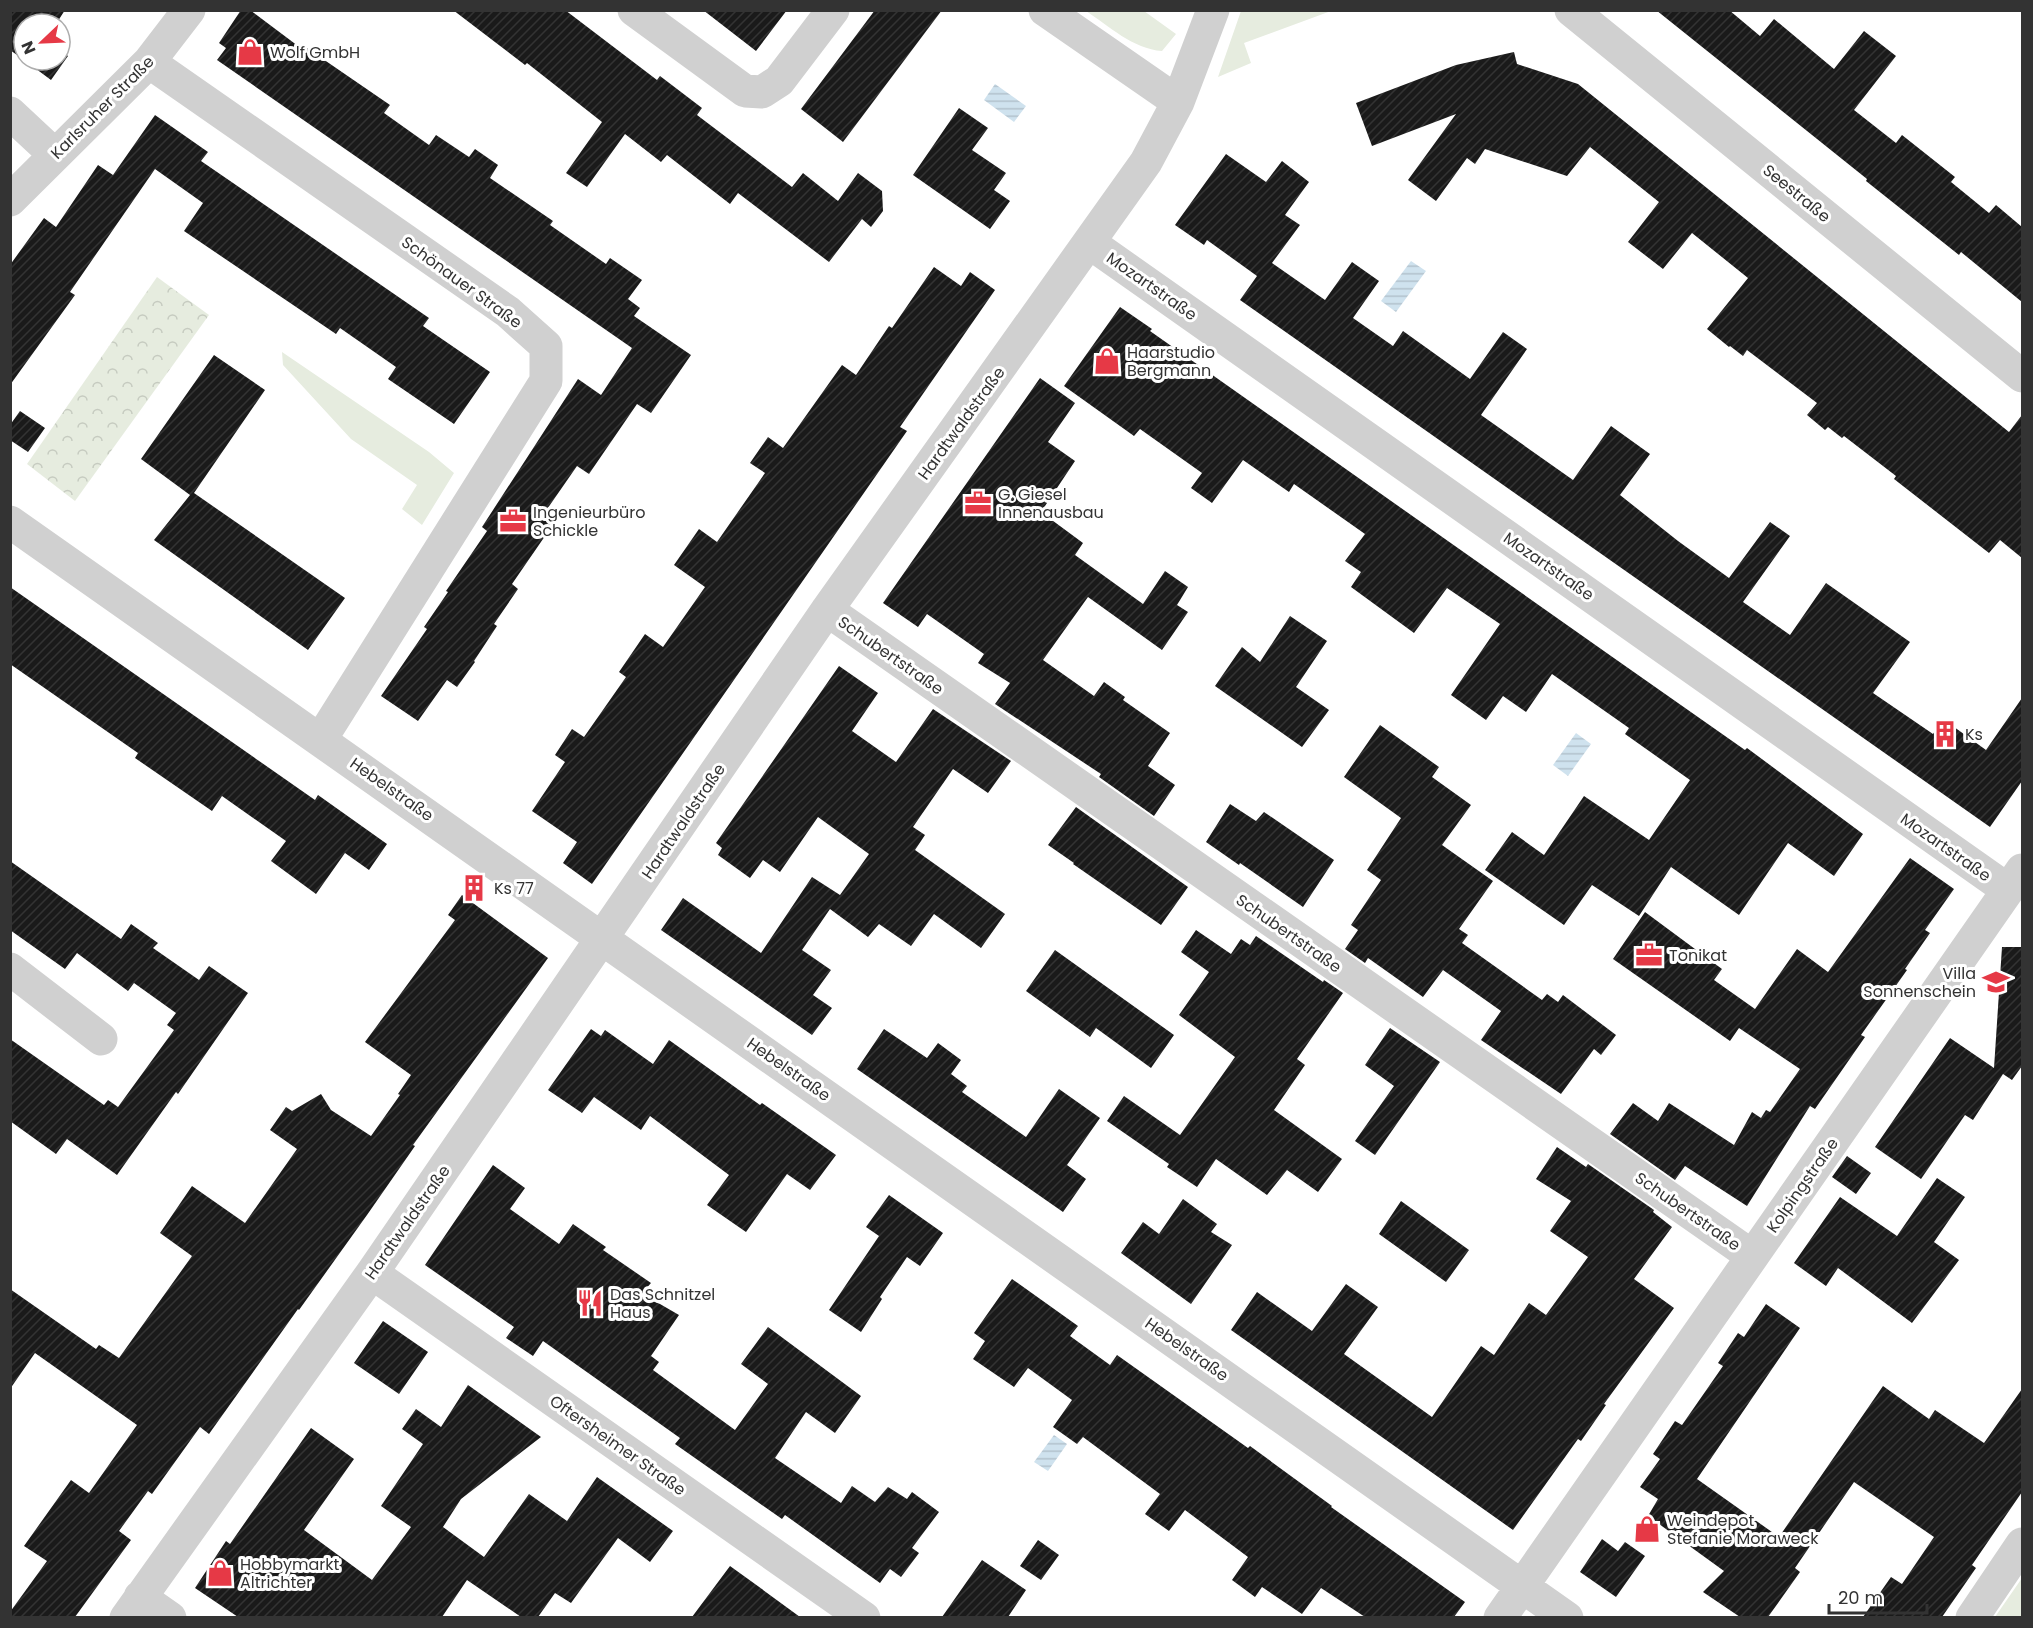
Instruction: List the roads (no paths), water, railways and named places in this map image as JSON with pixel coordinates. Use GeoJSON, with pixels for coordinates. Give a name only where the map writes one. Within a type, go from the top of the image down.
{"type":"FeatureCollection","features":[{"type":"Feature","properties":{"kind":"street","name":"Karlsruher Straße"},"geometry":{"type":"LineString","coordinates":[[10,200],[149,62],[189,10]]}},
{"type":"Feature","properties":{"kind":"street"},"geometry":{"type":"LineString","coordinates":[[634,10],[745,91],[753,92],[762,92],[779,81],[833,10]]}},
{"type":"Feature","properties":{"kind":"street"},"geometry":{"type":"LineString","coordinates":[[1045,10],[1178,102]]}},
{"type":"Feature","properties":{"kind":"street","name":"Hardtwaldstraße"},"geometry":{"type":"LineString","coordinates":[[133,1607],[372,1272],[827,610],[1146,162],[1178,102],[1213,10]]}},
{"type":"Feature","properties":{"kind":"street","name":"Seestraße"},"geometry":{"type":"LineString","coordinates":[[1571,10],[2022,376]]}},
{"type":"Feature","properties":{"kind":"street","name":"Schönauer Straße"},"geometry":{"type":"LineString","coordinates":[[149,62],[508,312],[546,346],[546,381],[321,739]]}},
{"type":"Feature","properties":{"kind":"street"},"geometry":{"type":"LineString","coordinates":[[10,113],[55,155]]}},
{"type":"Feature","properties":{"kind":"street","name":"Mozartstraße"},"geometry":{"type":"LineString","coordinates":[[1090,243],[2015,880]]}},
{"type":"Feature","properties":{"kind":"street","name":"Hebelstraße"},"geometry":{"type":"LineString","coordinates":[[10,522],[1567,1617]]}},
{"type":"Feature","properties":{"kind":"street","name":"Schubertstraße"},"geometry":{"type":"LineString","coordinates":[[827,610],[1752,1256]]}},
{"type":"Feature","properties":{"kind":"street","name":"Kolpingstraße"},"geometry":{"type":"LineString","coordinates":[[1500,1617],[2015,880]]}},
{"type":"Feature","properties":{"kind":"street"},"geometry":{"type":"LineString","coordinates":[[10,969],[100,1039]]}},
{"type":"Feature","properties":{"kind":"street","name":"Oftersheimer Straße"},"geometry":{"type":"LineString","coordinates":[[372,1272],[864,1617]]}},
{"type":"Feature","properties":{"kind":"street"},"geometry":{"type":"LineString","coordinates":[[1972,1617],[2022,1544]]}},
{"type":"Feature","properties":{"kind":"street"},"geometry":{"type":"LineString","coordinates":[[133,1607],[170,1617]]}},
{"type":"Feature","properties":{"kind":"water"},"geometry":{"type":"Polygon","coordinates":[[[995,84],[1026,106],[1014,122],[984,100],[995,84]]]}},
{"type":"Feature","properties":{"kind":"water"},"geometry":{"type":"Polygon","coordinates":[[[1411,261],[1426,271],[1396,312],[1381,301],[1411,261]]]}},
{"type":"Feature","properties":{"kind":"water"},"geometry":{"type":"Polygon","coordinates":[[[1576,733],[1591,744],[1568,776],[1553,765],[1576,733]]]}},
{"type":"Feature","properties":{"kind":"water"},"geometry":{"type":"Polygon","coordinates":[[[1054,1435],[1067,1444],[1048,1471],[1034,1462],[1054,1435]]]}},
{"type":"Feature","properties":{"kind":"place","name":"Wolf GmbH"},"geometry":{"type":"Point","coordinates":[250,52]}},
{"type":"Feature","properties":{"kind":"place","name":"Haarstudio Bergmann"},"geometry":{"type":"Point","coordinates":[1107,361]}},
{"type":"Feature","properties":{"kind":"place","name":"G. Giesel Innenausbau"},"geometry":{"type":"Point","coordinates":[978,503]}},
{"type":"Feature","properties":{"kind":"place","name":"Ingenieurbüro Schickle"},"geometry":{"type":"Point","coordinates":[513,521]}},
{"type":"Feature","properties":{"kind":"place","name":"Ks"},"geometry":{"type":"Point","coordinates":[1945,734]}},
{"type":"Feature","properties":{"kind":"place","name":"Ks 77"},"geometry":{"type":"Point","coordinates":[474,888]}},
{"type":"Feature","properties":{"kind":"place","name":"Tonikat"},"geometry":{"type":"Point","coordinates":[1649,955]}},
{"type":"Feature","properties":{"kind":"place","name":"Villa Sonnenschein"},"geometry":{"type":"Point","coordinates":[1996,982]}},
{"type":"Feature","properties":{"kind":"place","name":"Das Schnitzel Haus"},"geometry":{"type":"Point","coordinates":[590,1303]}},
{"type":"Feature","properties":{"kind":"place","name":"Weindepot Stefanie Moraweck"},"geometry":{"type":"Point","coordinates":[1647,1529]}},
{"type":"Feature","properties":{"kind":"place","name":"Hobbymarkt Altrichter"},"geometry":{"type":"Point","coordinates":[220,1573]}}]}
